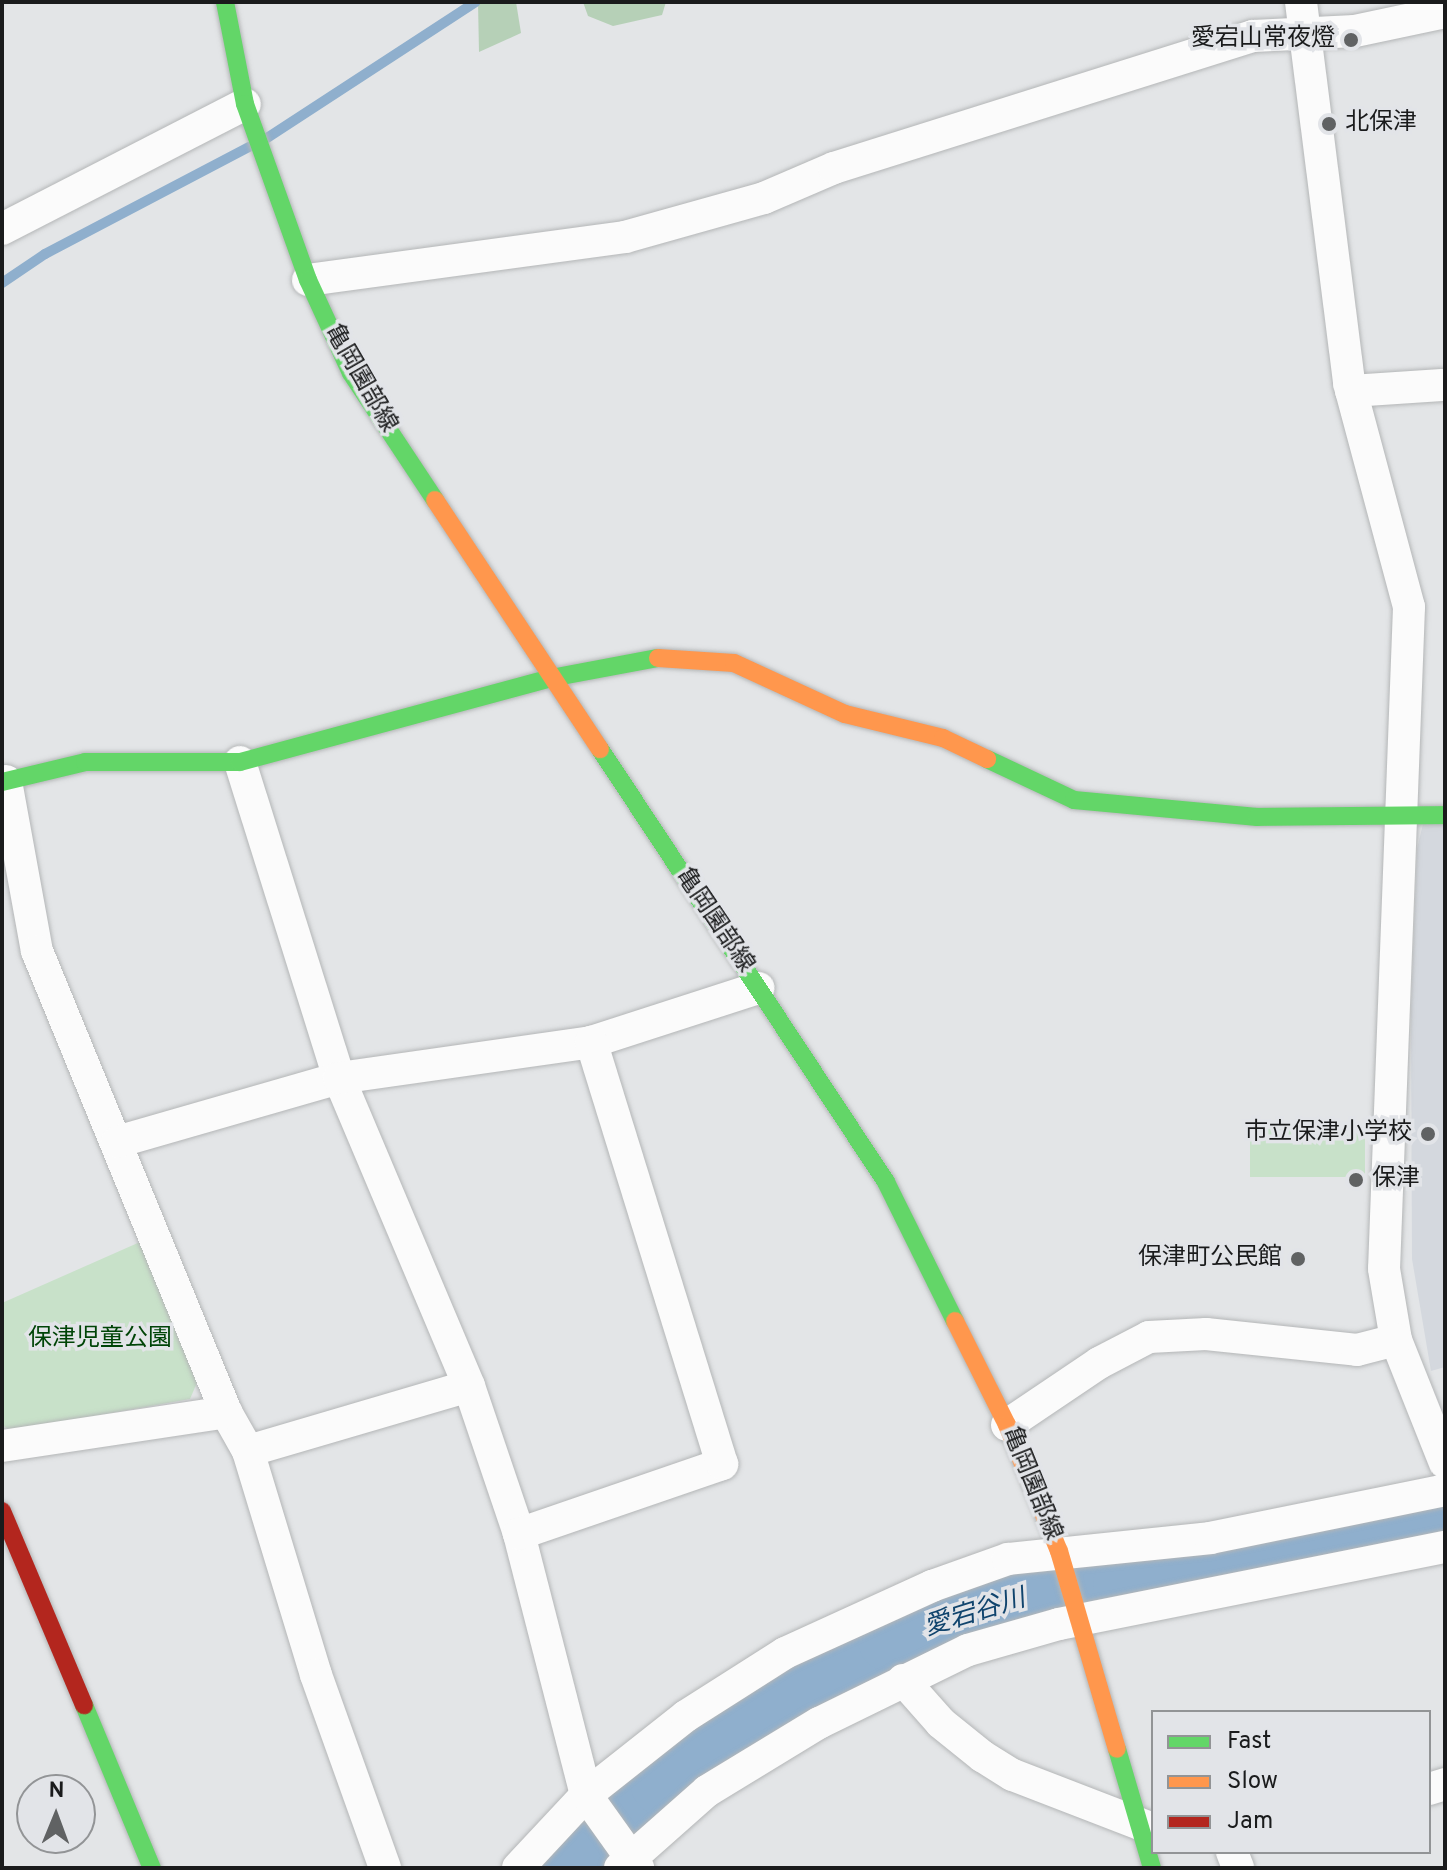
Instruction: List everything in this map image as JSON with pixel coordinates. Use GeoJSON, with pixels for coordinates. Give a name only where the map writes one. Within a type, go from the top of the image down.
{"type":"FeatureCollection","features":[{"type":"Feature","properties":{"kind":"main road","name":"亀岡園部線"},"geometry":{"type":"LineString","coordinates":[[225,2],[247,111],[308,280],[351,373],[886,1182],[1007,1425],[1060,1558],[1148,1828],[1152,1868]]}},
{"type":"Feature","properties":{"kind":"main road"},"geometry":{"type":"LineString","coordinates":[[4,782],[85,762],[240,762],[551,678],[669,656],[734,663],[845,714],[943,738],[1074,800],[1257,817],[1445,815]]}},
{"type":"Feature","properties":{"kind":"main road"},"geometry":{"type":"LineString","coordinates":[[2,1511],[152,1868]]}},
{"type":"Feature","properties":{"kind":"street"},"geometry":{"type":"LineString","coordinates":[[308,280],[625,237],[764,198],[834,168],[1111,78],[1253,36],[1303,17],[1355,31],[1445,12]]}},
{"type":"Feature","properties":{"kind":"street"},"geometry":{"type":"LineString","coordinates":[[1303,17],[1351,391],[1409,607],[1384,1269],[1396,1340],[1445,1463]]}},
{"type":"Feature","properties":{"kind":"street"},"geometry":{"type":"LineString","coordinates":[[2,229],[247,111]]}},
{"type":"Feature","properties":{"kind":"street"},"geometry":{"type":"LineString","coordinates":[[1351,391],[1442,385]]}},
{"type":"Feature","properties":{"kind":"street"},"geometry":{"type":"LineString","coordinates":[[240,762],[339,1078],[469,1386],[519,1534],[589,1799],[627,1859],[707,1791],[903,1680],[968,1650],[1078,1615],[1445,1547]]}},
{"type":"Feature","properties":{"kind":"street"},"geometry":{"type":"LineString","coordinates":[[4,782],[37,951],[226,1412],[248,1451],[316,1675],[385,1868]]}},
{"type":"Feature","properties":{"kind":"street"},"geometry":{"type":"LineString","coordinates":[[117,1142],[339,1078],[591,1042],[758,988]]}},
{"type":"Feature","properties":{"kind":"street"},"geometry":{"type":"LineString","coordinates":[[519,1534],[722,1464],[591,1042]]}},
{"type":"Feature","properties":{"kind":"street"},"geometry":{"type":"LineString","coordinates":[[1007,1425],[1099,1363],[1149,1337],[1206,1334],[1357,1350],[1396,1340]]}},
{"type":"Feature","properties":{"kind":"street"},"geometry":{"type":"LineString","coordinates":[[248,1451],[469,1386]]}},
{"type":"Feature","properties":{"kind":"street"},"geometry":{"type":"LineString","coordinates":[[2,1446],[226,1412]]}},
{"type":"Feature","properties":{"kind":"street"},"geometry":{"type":"LineString","coordinates":[[518,1868],[589,1799],[686,1716],[785,1653],[932,1586],[1008,1559],[1060,1558],[1210,1538],[1445,1490]]}},
{"type":"Feature","properties":{"kind":"street"},"geometry":{"type":"LineString","coordinates":[[903,1680],[941,1723],[982,1756],[1013,1775],[1148,1828]]}},
{"type":"Feature","properties":{"kind":"shaded area","name":"市立保津小学校"},"geometry":{"type":"Polygon","coordinates":[[[1423,824],[1445,824],[1445,1367],[1431,1371],[1412,1259],[1411,1010],[1417,849],[1423,824]]]}},
{"type":"Feature","properties":{"kind":"green space"},"geometry":{"type":"Polygon","coordinates":[[[478,2],[516,2],[521,33],[479,52],[478,2]]]}},
{"type":"Feature","properties":{"kind":"green space"},"geometry":{"type":"Polygon","coordinates":[[[583,2],[666,2],[662,15],[613,26],[588,16],[583,2]]]}},
{"type":"Feature","properties":{"kind":"green space"},"geometry":{"type":"Polygon","coordinates":[[[1250,1125],[1365,1125],[1365,1177],[1250,1177],[1250,1125]]]}},
{"type":"Feature","properties":{"kind":"green space","name":"保津児童公園"},"geometry":{"type":"Polygon","coordinates":[[[140,1242],[199,1378],[190,1399],[11,1431],[2,1425],[2,1303],[140,1242]]]}},
{"type":"Feature","properties":{"kind":"waterway"},"geometry":{"type":"LineString","coordinates":[[267,138],[476,2]]}},
{"type":"Feature","properties":{"kind":"waterway"},"geometry":{"type":"LineString","coordinates":[[2,283],[45,254],[249,147]]}},
{"type":"Feature","properties":{"kind":"waterway","name":"愛宕谷川"},"geometry":{"type":"LineString","coordinates":[[572,1868],[661,1785],[888,1641],[1009,1598],[1123,1585],[1339,1544],[1445,1515]]}},
{"type":"Feature","properties":{"kind":"traffic: fast"},"geometry":{"type":"LineString","coordinates":[[225,2],[245,104],[308,280],[351,373],[435,500]]}},
{"type":"Feature","properties":{"kind":"traffic: fast"},"geometry":{"type":"LineString","coordinates":[[2,782],[85,762],[240,762],[551,678],[658,658]]}},
{"type":"Feature","properties":{"kind":"traffic: fast"},"geometry":{"type":"LineString","coordinates":[[600,749],[886,1182],[955,1321]]}},
{"type":"Feature","properties":{"kind":"traffic: fast"},"geometry":{"type":"LineString","coordinates":[[987,759],[1074,800],[1257,817],[1445,815]]}},
{"type":"Feature","properties":{"kind":"traffic: fast"},"geometry":{"type":"LineString","coordinates":[[84,1705],[152,1868]]}},
{"type":"Feature","properties":{"kind":"traffic: fast"},"geometry":{"type":"LineString","coordinates":[[1117,1749],[1152,1868]]}},
{"type":"Feature","properties":{"kind":"traffic: slow"},"geometry":{"type":"LineString","coordinates":[[435,500],[600,749]]}},
{"type":"Feature","properties":{"kind":"traffic: slow"},"geometry":{"type":"LineString","coordinates":[[658,658],[734,663],[845,714],[943,738],[987,759]]}},
{"type":"Feature","properties":{"kind":"traffic: slow"},"geometry":{"type":"LineString","coordinates":[[955,1321],[1007,1425],[1059,1551],[1117,1749]]}},
{"type":"Feature","properties":{"kind":"traffic: jam"},"geometry":{"type":"LineString","coordinates":[[2,1511],[84,1705]]}},
{"type":"Feature","properties":{"kind":"place","name":"愛宕山常夜燈"},"geometry":{"type":"Point","coordinates":[1351,40]}},
{"type":"Feature","properties":{"kind":"place","name":"北保津"},"geometry":{"type":"Point","coordinates":[1329,124]}},
{"type":"Feature","properties":{"kind":"place","name":"市立保津小学校"},"geometry":{"type":"Point","coordinates":[1428,1134]}},
{"type":"Feature","properties":{"kind":"place","name":"保津"},"geometry":{"type":"Point","coordinates":[1356,1180]}},
{"type":"Feature","properties":{"kind":"place","name":"保津町公民館"},"geometry":{"type":"Point","coordinates":[1298,1259]}}]}
